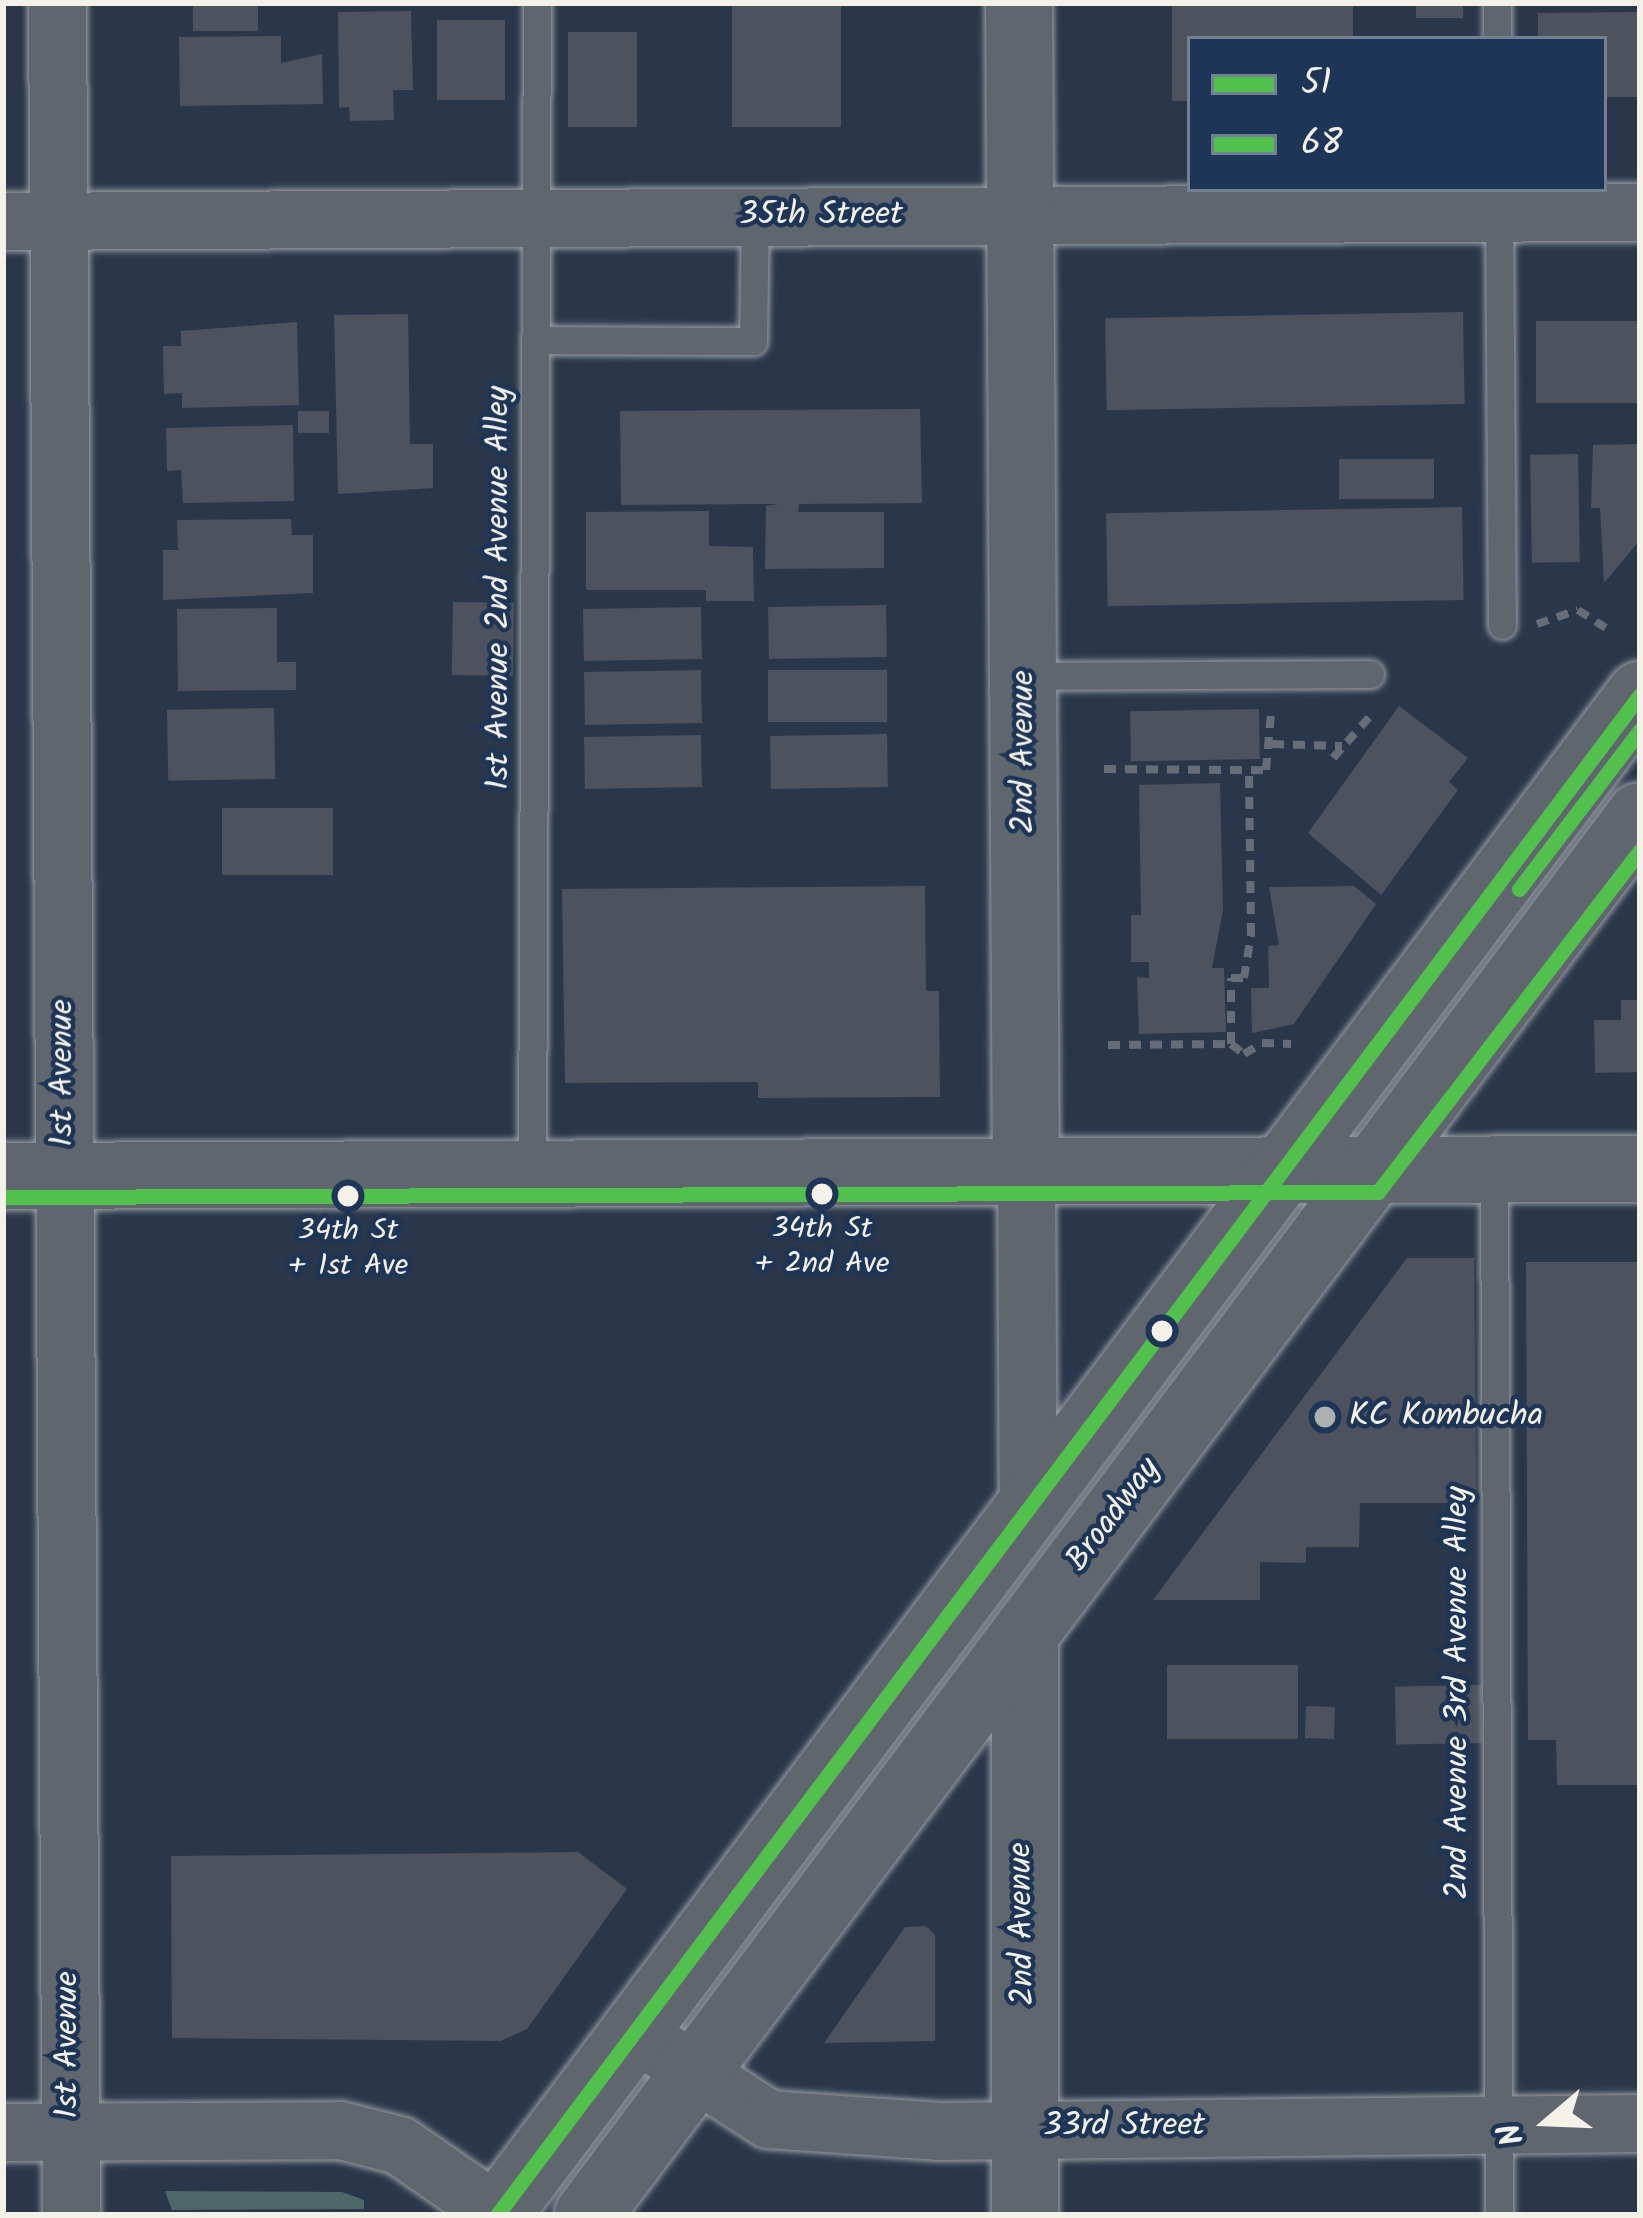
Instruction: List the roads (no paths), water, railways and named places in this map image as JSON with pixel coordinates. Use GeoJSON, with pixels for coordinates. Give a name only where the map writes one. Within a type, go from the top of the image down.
{"type":"FeatureCollection","features":[{"type":"Feature","properties":{"kind":"main road","name":"2nd Avenue"},"geometry":{"type":"LineString","coordinates":[[1019,3],[1026,1171]]}},
{"type":"Feature","properties":{"kind":"main road"},"geometry":{"type":"LineString","coordinates":[[498,2214],[1028,1501],[1640,695]]}},
{"type":"Feature","properties":{"kind":"main road","name":"Broadway"},"geometry":{"type":"LineString","coordinates":[[588,2215],[1640,816]]}},
{"type":"Feature","properties":{"kind":"main road"},"geometry":{"type":"LineString","coordinates":[[34,1176],[1640,1169]]}},
{"type":"Feature","properties":{"kind":"main road","name":"2nd Avenue"},"geometry":{"type":"LineString","coordinates":[[1024,1634],[1025,2215]]}},
{"type":"Feature","properties":{"kind":"street","name":"1st Avenue"},"geometry":{"type":"LineString","coordinates":[[57,3],[30,221],[34,1176],[70,2215]]}},
{"type":"Feature","properties":{"kind":"street","name":"35th Street"},"geometry":{"type":"LineString","coordinates":[[30,221],[1021,216],[1499,201],[1640,212]]}},
{"type":"Feature","properties":{"kind":"street","name":"2nd Avenue"},"geometry":{"type":"LineString","coordinates":[[1026,1171],[1028,1501]]}},
{"type":"Feature","properties":{"kind":"street","name":"33rd Street"},"geometry":{"type":"LineString","coordinates":[[634,2032],[768,2119],[940,2131],[1640,2123]]}},
{"type":"Feature","properties":{"kind":"street"},"geometry":{"type":"LineString","coordinates":[[3,2132],[375,2136],[424,2160],[498,2214]]}},
{"type":"Feature","properties":{"kind":"lane","name":"1st Avenue 2nd Avenue Alley"},"geometry":{"type":"LineString","coordinates":[[532,1174],[537,3]]}},
{"type":"Feature","properties":{"kind":"lane"},"geometry":{"type":"LineString","coordinates":[[1497,3],[1497,36]]}},
{"type":"Feature","properties":{"kind":"lane"},"geometry":{"type":"LineString","coordinates":[[1499,201],[1502,626]]}},
{"type":"Feature","properties":{"kind":"lane"},"geometry":{"type":"LineString","coordinates":[[538,340],[754,341],[755,216]]}},
{"type":"Feature","properties":{"kind":"lane"},"geometry":{"type":"LineString","coordinates":[[1024,676],[1370,674]]}},
{"type":"Feature","properties":{"kind":"lane","name":"2nd Avenue 3rd Avenue Alley"},"geometry":{"type":"LineString","coordinates":[[1494,1171],[1499,2215]]}},
{"type":"Feature","properties":{"kind":"place","name":"34th St + 2nd Ave"},"geometry":{"type":"Point","coordinates":[822,1194]}},
{"type":"Feature","properties":{"kind":"place","name":"34th St + 1st Ave"},"geometry":{"type":"Point","coordinates":[348,1196]}},
{"type":"Feature","properties":{"kind":"place","name":"KC Kombucha"},"geometry":{"type":"Point","coordinates":[1325,1417]}}]}
